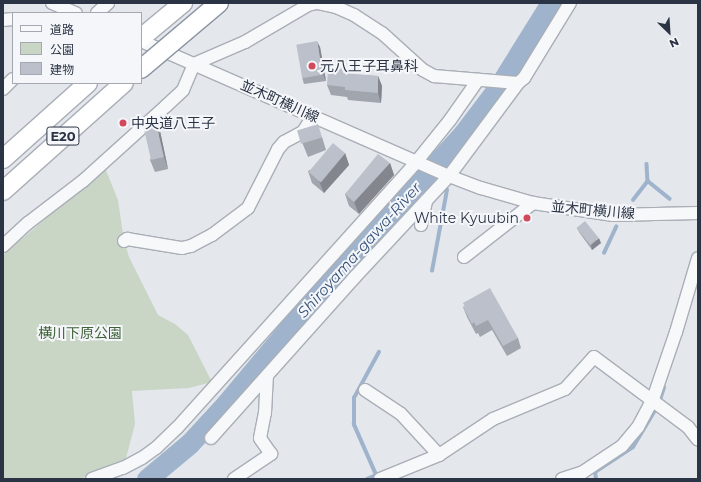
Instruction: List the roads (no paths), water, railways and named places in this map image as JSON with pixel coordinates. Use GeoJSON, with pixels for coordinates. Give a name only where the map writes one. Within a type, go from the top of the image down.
{"type":"FeatureCollection","features":[{"type":"Feature","properties":{"kind":"highway"},"geometry":{"type":"LineString","coordinates":[[142,38],[183,3]]}},
{"type":"Feature","properties":{"kind":"highway"},"geometry":{"type":"LineString","coordinates":[[142,68],[219,3]]}},
{"type":"Feature","properties":{"kind":"highway","name":"E20"},"geometry":{"type":"LineString","coordinates":[[3,158],[87,84]]}},
{"type":"Feature","properties":{"kind":"highway","name":"E20"},"geometry":{"type":"LineString","coordinates":[[3,191],[123,84]]}},
{"type":"Feature","properties":{"kind":"street"},"geometry":{"type":"LineString","coordinates":[[98,12],[108,3]]}},
{"type":"Feature","properties":{"kind":"street"},"geometry":{"type":"LineString","coordinates":[[3,246],[28,223],[83,181],[183,90],[194,64],[245,42],[308,5],[317,3],[336,7],[354,15],[382,33],[424,70],[434,76],[515,83]]}},
{"type":"Feature","properties":{"kind":"street"},"geometry":{"type":"LineString","coordinates":[[211,438],[447,175],[515,83],[524,78],[570,3]]}},
{"type":"Feature","properties":{"kind":"street"},"geometry":{"type":"LineString","coordinates":[[48,12],[56,4],[74,12]]}},
{"type":"Feature","properties":{"kind":"street","name":"並木町横川線"},"geometry":{"type":"LineString","coordinates":[[142,39],[194,64],[447,175],[481,188],[533,203],[613,215],[698,213]]}},
{"type":"Feature","properties":{"kind":"street"},"geometry":{"type":"LineString","coordinates":[[92,479],[123,468],[142,458],[167,439],[418,162],[482,79]]}},
{"type":"Feature","properties":{"kind":"street"},"geometry":{"type":"LineString","coordinates":[[3,89],[12,80]]}},
{"type":"Feature","properties":{"kind":"street"},"geometry":{"type":"LineString","coordinates":[[124,241],[127,239],[182,248],[191,246],[212,235],[248,208],[278,149],[284,142],[303,132],[313,116]]}},
{"type":"Feature","properties":{"kind":"street"},"geometry":{"type":"LineString","coordinates":[[421,225],[426,200]]}},
{"type":"Feature","properties":{"kind":"street"},"geometry":{"type":"LineString","coordinates":[[464,257],[533,203]]}},
{"type":"Feature","properties":{"kind":"street"},"geometry":{"type":"LineString","coordinates":[[562,479],[584,475],[622,446],[638,427],[653,399],[676,332],[698,258]]}},
{"type":"Feature","properties":{"kind":"street"},"geometry":{"type":"LineString","coordinates":[[380,479],[439,455],[493,419],[565,388],[594,357],[653,399],[688,427],[698,440]]}},
{"type":"Feature","properties":{"kind":"street"},"geometry":{"type":"LineString","coordinates":[[234,479],[271,454],[260,438],[265,413],[268,376]]}},
{"type":"Feature","properties":{"kind":"street"},"geometry":{"type":"LineString","coordinates":[[365,390],[401,414],[439,455]]}},
{"type":"Feature","properties":{"kind":"waterway","name":"Shiroyama-gawa-River"},"geometry":{"type":"LineString","coordinates":[[147,479],[190,443],[226,404],[323,288],[463,134],[498,88],[551,3]]}},
{"type":"Feature","properties":{"kind":"waterway"},"geometry":{"type":"LineString","coordinates":[[647,164],[648,181]]}},
{"type":"Feature","properties":{"kind":"waterway"},"geometry":{"type":"LineString","coordinates":[[633,200],[648,181],[670,199]]}},
{"type":"Feature","properties":{"kind":"waterway"},"geometry":{"type":"LineString","coordinates":[[432,271],[447,190]]}},
{"type":"Feature","properties":{"kind":"waterway"},"geometry":{"type":"LineString","coordinates":[[604,253],[616,227]]}},
{"type":"Feature","properties":{"kind":"waterway"},"geometry":{"type":"LineString","coordinates":[[367,479],[376,475],[354,425],[354,398],[379,352]]}},
{"type":"Feature","properties":{"kind":"waterway"},"geometry":{"type":"LineString","coordinates":[[660,400],[664,388]]}},
{"type":"Feature","properties":{"kind":"waterway"},"geometry":{"type":"LineString","coordinates":[[596,479],[595,472],[633,447],[657,407]]}},
{"type":"Feature","properties":{"kind":"place","name":"元八王子耳鼻科"},"geometry":{"type":"Point","coordinates":[312,66]}},
{"type":"Feature","properties":{"kind":"place","name":"中央道八王子"},"geometry":{"type":"Point","coordinates":[123,123]}},
{"type":"Feature","properties":{"kind":"place","name":"White Kyuubin"},"geometry":{"type":"Point","coordinates":[527,218]}},
{"type":"Feature","properties":{"kind":"park label","name":"横川下原公園"},"geometry":{"type":"Point","coordinates":[80,333]}}]}
